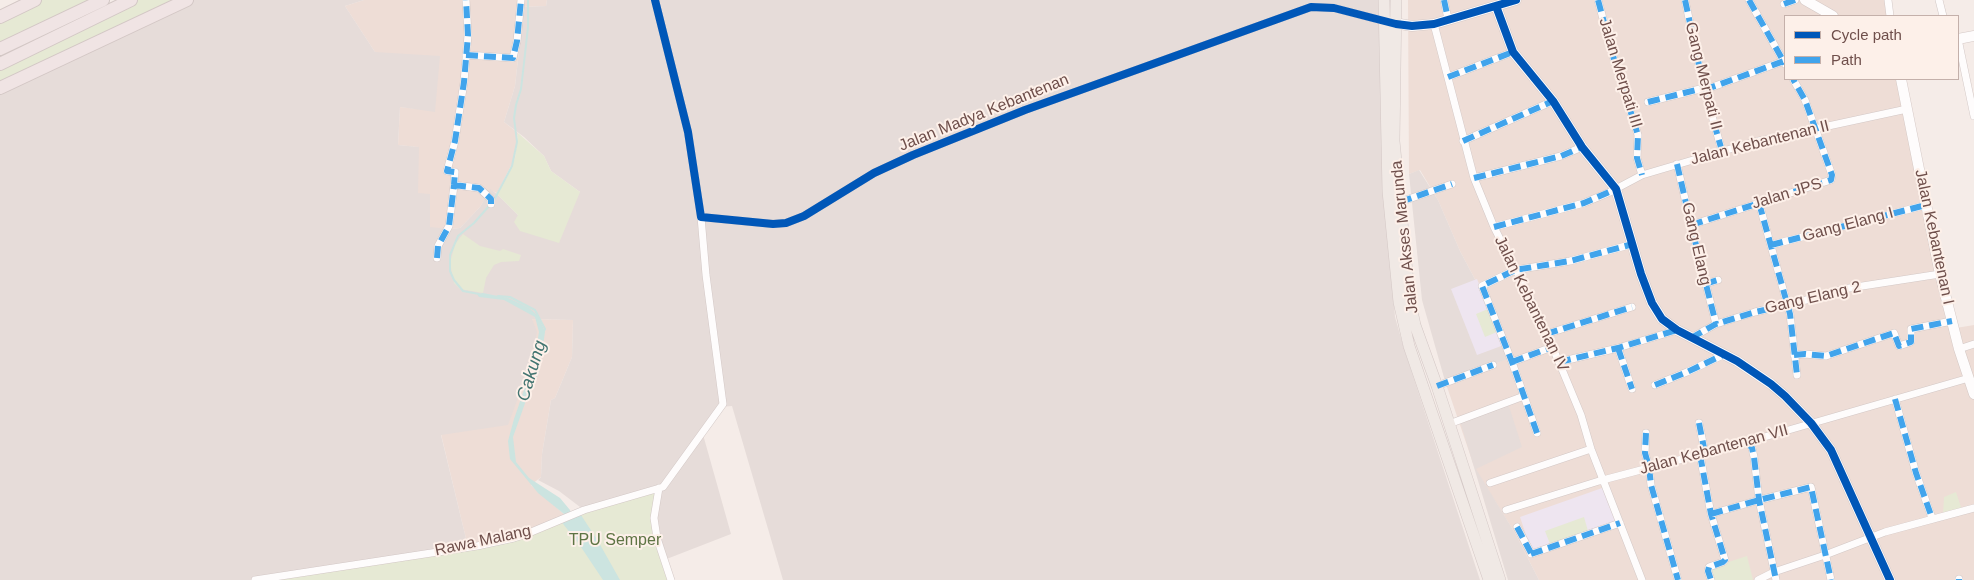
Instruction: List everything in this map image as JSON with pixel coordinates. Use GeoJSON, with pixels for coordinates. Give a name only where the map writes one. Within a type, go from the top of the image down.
{"type":"FeatureCollection","features":[{"type":"Feature","properties":{"kind":"highway"},"geometry":{"type":"LineString","coordinates":[[0,17],[35,0]]}},
{"type":"Feature","properties":{"kind":"highway"},"geometry":{"type":"LineString","coordinates":[[0,49],[103,0]]}},
{"type":"Feature","properties":{"kind":"highway"},"geometry":{"type":"LineString","coordinates":[[0,64],[130,0]]}},
{"type":"Feature","properties":{"kind":"highway"},"geometry":{"type":"LineString","coordinates":[[0,88],[187,0]]}},
{"type":"Feature","properties":{"kind":"main road","name":"Jalan Akses Marunda"},"geometry":{"type":"LineString","coordinates":[[1384,0],[1388,191],[1399,302],[1409,346],[1489,580]]}},
{"type":"Feature","properties":{"kind":"main road","name":"Jalan Akses Marunda"},"geometry":{"type":"LineString","coordinates":[[1396,0],[1394,140],[1410,302],[1415,325],[1450,424],[1500,580]]}},
{"type":"Feature","properties":{"kind":"street"},"geometry":{"type":"LineString","coordinates":[[437,258],[438,246],[449,226],[454,185],[455,172],[448,171],[455,141],[466,55],[468,16],[466,0]]}},
{"type":"Feature","properties":{"kind":"street"},"geometry":{"type":"LineString","coordinates":[[466,55],[513,58],[517,41],[521,0]]}},
{"type":"Feature","properties":{"kind":"street"},"geometry":{"type":"LineString","coordinates":[[655,0],[688,132],[701,217],[706,275],[723,404],[666,483],[659,488],[654,518],[657,538],[671,580]]}},
{"type":"Feature","properties":{"kind":"street"},"geometry":{"type":"LineString","coordinates":[[1444,0],[1448,20]]}},
{"type":"Feature","properties":{"kind":"street","name":"Jalan Madya Kebantenan"},"geometry":{"type":"LineString","coordinates":[[701,217],[774,224],[804,216],[874,173],[913,155],[1025,110],[1311,7],[1334,8],[1396,24],[1412,26],[1434,24],[1516,0]]}},
{"type":"Feature","properties":{"kind":"street","name":"Jalan Merpati III"},"geometry":{"type":"LineString","coordinates":[[1598,0],[1613,56],[1638,135],[1637,158],[1642,174]]}},
{"type":"Feature","properties":{"kind":"street","name":"Gang Merpati II"},"geometry":{"type":"LineString","coordinates":[[1685,0],[1704,89],[1722,151]]}},
{"type":"Feature","properties":{"kind":"street"},"geometry":{"type":"LineString","coordinates":[[1648,102],[1704,89],[1784,63],[1749,0]]}},
{"type":"Feature","properties":{"kind":"street"},"geometry":{"type":"LineString","coordinates":[[1784,4],[1795,0]]}},
{"type":"Feature","properties":{"kind":"street"},"geometry":{"type":"LineString","coordinates":[[1805,0],[1832,15]]}},
{"type":"Feature","properties":{"kind":"street"},"geometry":{"type":"LineString","coordinates":[[1888,0],[1890,15]]}},
{"type":"Feature","properties":{"kind":"street"},"geometry":{"type":"LineString","coordinates":[[1939,0],[1942,15]]}},
{"type":"Feature","properties":{"kind":"street"},"geometry":{"type":"LineString","coordinates":[[1496,6],[1513,52],[1554,101],[1582,147],[1616,188],[1652,303],[1662,319],[1691,338],[1737,361],[1770,384],[1785,396],[1810,423],[1831,450],[1890,580]]}},
{"type":"Feature","properties":{"kind":"street","name":"Jalan Kebantenan IV"},"geometry":{"type":"LineString","coordinates":[[1434,24],[1474,178],[1494,227],[1559,362],[1581,415],[1591,449],[1642,580]]}},
{"type":"Feature","properties":{"kind":"street"},"geometry":{"type":"LineString","coordinates":[[1959,39],[1974,36]]}},
{"type":"Feature","properties":{"kind":"street"},"geometry":{"type":"LineString","coordinates":[[1959,44],[1974,116]]}},
{"type":"Feature","properties":{"kind":"street"},"geometry":{"type":"LineString","coordinates":[[1448,77],[1513,52]]}},
{"type":"Feature","properties":{"kind":"street"},"geometry":{"type":"LineString","coordinates":[[1794,80],[1805,100],[1814,128]]}},
{"type":"Feature","properties":{"kind":"street","name":"Jalan Kebantenan I"},"geometry":{"type":"LineString","coordinates":[[1901,80],[1940,274],[1959,349],[1974,394]]}},
{"type":"Feature","properties":{"kind":"street"},"geometry":{"type":"LineString","coordinates":[[1463,141],[1554,101]]}},
{"type":"Feature","properties":{"kind":"street","name":"Jalan Kebantenan II"},"geometry":{"type":"LineString","coordinates":[[1494,227],[1584,203],[1642,174],[1722,151],[1814,128],[1908,109]]}},
{"type":"Feature","properties":{"kind":"street","name":"Jalan JPS"},"geometry":{"type":"LineString","coordinates":[[1691,225],[1831,180],[1832,175],[1814,128]]}},
{"type":"Feature","properties":{"kind":"street"},"geometry":{"type":"LineString","coordinates":[[1474,178],[1561,156],[1582,147]]}},
{"type":"Feature","properties":{"kind":"street","name":"Gang Elang"},"geometry":{"type":"LineString","coordinates":[[1677,164],[1716,324]]}},
{"type":"Feature","properties":{"kind":"street"},"geometry":{"type":"LineString","coordinates":[[1400,202],[1452,184]]}},
{"type":"Feature","properties":{"kind":"street"},"geometry":{"type":"LineString","coordinates":[[454,185],[479,188],[492,199],[491,204]]}},
{"type":"Feature","properties":{"kind":"street"},"geometry":{"type":"LineString","coordinates":[[1759,203],[1790,314],[1797,375]]}},
{"type":"Feature","properties":{"kind":"street","name":"Gang Elang I"},"geometry":{"type":"LineString","coordinates":[[1771,245],[1926,205]]}},
{"type":"Feature","properties":{"kind":"street"},"geometry":{"type":"LineString","coordinates":[[1537,433],[1482,286],[1515,270],[1570,261],[1633,244]]}},
{"type":"Feature","properties":{"kind":"street","name":"Gang Elang 2"},"geometry":{"type":"LineString","coordinates":[[1691,338],[1716,324],[1843,289],[1940,274]]}},
{"type":"Feature","properties":{"kind":"street"},"geometry":{"type":"LineString","coordinates":[[1705,284],[1718,280]]}},
{"type":"Feature","properties":{"kind":"street"},"geometry":{"type":"LineString","coordinates":[[1546,334],[1632,307]]}},
{"type":"Feature","properties":{"kind":"street"},"geometry":{"type":"LineString","coordinates":[[1794,355],[1826,356],[1894,333],[1899,346],[1911,342],[1911,329],[1952,321]]}},
{"type":"Feature","properties":{"kind":"street"},"geometry":{"type":"LineString","coordinates":[[1559,362],[1618,348],[1677,330]]}},
{"type":"Feature","properties":{"kind":"street"},"geometry":{"type":"LineString","coordinates":[[1959,349],[1974,344]]}},
{"type":"Feature","properties":{"kind":"street"},"geometry":{"type":"LineString","coordinates":[[1512,362],[1552,347]]}},
{"type":"Feature","properties":{"kind":"street"},"geometry":{"type":"LineString","coordinates":[[1618,348],[1632,389]]}},
{"type":"Feature","properties":{"kind":"street"},"geometry":{"type":"LineString","coordinates":[[1654,385],[1723,355]]}},
{"type":"Feature","properties":{"kind":"street"},"geometry":{"type":"LineString","coordinates":[[1437,386],[1493,365]]}},
{"type":"Feature","properties":{"kind":"street","name":"Jalan Kebantenan VII"},"geometry":{"type":"LineString","coordinates":[[1506,510],[1649,467],[1747,442],[1895,399],[1971,381]]}},
{"type":"Feature","properties":{"kind":"street"},"geometry":{"type":"LineString","coordinates":[[1450,424],[1524,396]]}},
{"type":"Feature","properties":{"kind":"street"},"geometry":{"type":"LineString","coordinates":[[1895,399],[1916,473],[1932,518]]}},
{"type":"Feature","properties":{"kind":"street"},"geometry":{"type":"LineString","coordinates":[[1699,423],[1711,514],[1725,560],[1709,567],[1708,571],[1711,580]]}},
{"type":"Feature","properties":{"kind":"street"},"geometry":{"type":"LineString","coordinates":[[1646,433],[1645,453],[1655,502],[1678,580]]}},
{"type":"Feature","properties":{"kind":"street"},"geometry":{"type":"LineString","coordinates":[[1747,442],[1752,448],[1754,457],[1759,500],[1776,580]]}},
{"type":"Feature","properties":{"kind":"street"},"geometry":{"type":"LineString","coordinates":[[1490,482],[1591,449]]}},
{"type":"Feature","properties":{"kind":"street"},"geometry":{"type":"LineString","coordinates":[[1711,514],[1811,487],[1832,580]]}},
{"type":"Feature","properties":{"kind":"street","name":"Rawa Malang"},"geometry":{"type":"LineString","coordinates":[[255,580],[477,546],[524,535],[581,511],[659,488]]}},
{"type":"Feature","properties":{"kind":"street"},"geometry":{"type":"LineString","coordinates":[[1758,580],[1774,572],[1870,538],[1932,518],[1974,508]]}},
{"type":"Feature","properties":{"kind":"street"},"geometry":{"type":"LineString","coordinates":[[1516,527],[1531,554],[1620,523]]}},
{"type":"Feature","properties":{"kind":"shaded area"},"geometry":{"type":"Polygon","coordinates":[[[187,0],[364,0],[345,6],[375,52],[440,56],[435,112],[400,107],[398,145],[419,147],[418,193],[430,194],[430,227],[450,229],[460,228],[480,207],[490,189],[518,215],[580,192],[551,171],[544,156],[524,137],[504,122],[515,86],[522,24],[521,7],[546,6],[547,0],[1380,0],[1383,174],[1395,317],[1480,580],[783,580],[732,406],[720,407],[702,431],[731,534],[664,560],[584,510],[559,491],[538,480],[541,477],[542,454],[551,400],[555,398],[572,357],[573,320],[532,319],[537,332],[531,363],[508,425],[441,435],[468,547],[255,580],[0,580],[0,91],[187,0]]]}},
{"type":"Feature","properties":{"kind":"shaded area"},"geometry":{"type":"Polygon","coordinates":[[[364,0],[547,0],[546,6],[521,7],[522,24],[515,86],[504,122],[518,133],[515,158],[497,193],[490,190],[480,207],[460,228],[430,228],[430,194],[418,194],[418,147],[398,145],[400,107],[435,111],[375,52],[345,6],[364,0]]]}},
{"type":"Feature","properties":{"kind":"shaded area"},"geometry":{"type":"Polygon","coordinates":[[[1408,0],[1890,0],[1894,15],[1784,15],[1784,80],[1902,80],[1956,328],[1974,325],[1974,580],[1539,580],[1515,533],[1475,469],[1445,381],[1510,358],[1496,319],[1460,251],[1438,200],[1420,170],[1409,174],[1408,0]]]}},
{"type":"Feature","properties":{"kind":"shaded area"},"geometry":{"type":"Polygon","coordinates":[[[1419,170],[1438,200],[1460,251],[1496,319],[1511,358],[1445,381],[1422,300],[1409,174],[1419,170]]]}},
{"type":"Feature","properties":{"kind":"shaded area"},"geometry":{"type":"Polygon","coordinates":[[[1477,279],[1504,345],[1477,355],[1451,289],[1477,279]]]}},
{"type":"Feature","properties":{"kind":"shaded area"},"geometry":{"type":"Polygon","coordinates":[[[531,319],[573,320],[572,357],[555,398],[551,400],[542,454],[541,477],[531,485],[564,514],[564,518],[524,535],[468,547],[441,434],[508,424],[531,319]]]}},
{"type":"Feature","properties":{"kind":"shaded area"},"geometry":{"type":"Polygon","coordinates":[[[1508,403],[1522,447],[1476,469],[1515,533],[1539,580],[1508,580],[1460,421],[1508,403]]]}},
{"type":"Feature","properties":{"kind":"shaded area"},"geometry":{"type":"Polygon","coordinates":[[[1605,487],[1617,522],[1532,553],[1520,517],[1605,487]]]}},
{"type":"Feature","properties":{"kind":"green space"},"geometry":{"type":"Polygon","coordinates":[[[36,0],[103,0],[0,49],[0,17],[36,0]]]}},
{"type":"Feature","properties":{"kind":"green space"},"geometry":{"type":"Polygon","coordinates":[[[131,0],[187,0],[0,88],[0,64],[131,0]]]}},
{"type":"Feature","properties":{"kind":"green space"},"geometry":{"type":"Polygon","coordinates":[[[518,133],[544,156],[551,171],[580,192],[559,243],[520,231],[514,222],[518,215],[497,194],[515,158],[518,133]]]}},
{"type":"Feature","properties":{"kind":"green space"},"geometry":{"type":"Polygon","coordinates":[[[463,234],[480,246],[500,251],[503,249],[521,255],[519,261],[501,262],[494,265],[486,278],[483,293],[460,289],[454,283],[450,263],[455,244],[463,234]]]}},
{"type":"Feature","properties":{"kind":"green space"},"geometry":{"type":"Polygon","coordinates":[[[1488,309],[1497,332],[1485,337],[1476,314],[1488,309]]]}},
{"type":"Feature","properties":{"kind":"green space","name":"TPU Semper"},"geometry":{"type":"Polygon","coordinates":[[[659,488],[654,518],[671,580],[255,580],[524,535],[571,516],[659,488]]]}},
{"type":"Feature","properties":{"kind":"green space"},"geometry":{"type":"Polygon","coordinates":[[[1956,492],[1962,510],[1943,515],[1944,497],[1956,492]]]}},
{"type":"Feature","properties":{"kind":"green space"},"geometry":{"type":"Polygon","coordinates":[[[1584,517],[1588,531],[1550,544],[1545,531],[1584,517]]]}},
{"type":"Feature","properties":{"kind":"green space"},"geometry":{"type":"Polygon","coordinates":[[[1747,556],[1753,580],[1707,580],[1704,570],[1747,556]]]}},
{"type":"Feature","properties":{"kind":"water"},"geometry":{"type":"Polygon","coordinates":[[[483,293],[508,298],[529,308],[538,316],[545,332],[539,373],[529,392],[513,437],[516,462],[529,478],[560,498],[571,514],[579,512],[620,580],[603,580],[560,520],[564,518],[564,514],[538,493],[510,459],[508,441],[534,361],[539,332],[535,317],[504,300],[479,297],[477,294],[483,293]]]}},
{"type":"Feature","properties":{"kind":"waterway","name":"Cakung"},"geometry":{"type":"LineString","coordinates":[[494,200],[512,166],[517,142],[514,118],[521,89],[528,27],[528,0]]}},
{"type":"Feature","properties":{"kind":"waterway","name":"Cakung"},"geometry":{"type":"LineString","coordinates":[[479,294],[463,291],[454,280],[450,271],[450,255],[458,236],[474,223],[489,206]]}},
{"type":"Feature","properties":{"kind":"waterway","name":"Cakung"},"geometry":{"type":"LineString","coordinates":[[498,296],[510,297],[535,310],[545,329],[544,331]]}},
{"type":"Feature","properties":{"kind":"marked path"},"geometry":{"type":"LineString","coordinates":[[437,258],[438,246],[449,226],[454,185],[455,172],[447,171],[455,141],[464,82],[468,35],[466,0]]}},
{"type":"Feature","properties":{"kind":"marked path"},"geometry":{"type":"LineString","coordinates":[[466,55],[513,58],[517,41],[521,0]]}},
{"type":"Feature","properties":{"kind":"marked path"},"geometry":{"type":"LineString","coordinates":[[1444,0],[1448,19]]}},
{"type":"Feature","properties":{"kind":"marked path"},"geometry":{"type":"LineString","coordinates":[[1598,0],[1613,56],[1638,135],[1637,158],[1642,175]]}},
{"type":"Feature","properties":{"kind":"marked path"},"geometry":{"type":"LineString","coordinates":[[1685,0],[1704,88],[1722,151]]}},
{"type":"Feature","properties":{"kind":"marked path"},"geometry":{"type":"LineString","coordinates":[[1749,0],[1784,62]]}},
{"type":"Feature","properties":{"kind":"marked path"},"geometry":{"type":"LineString","coordinates":[[1784,4],[1795,0]]}},
{"type":"Feature","properties":{"kind":"marked path"},"geometry":{"type":"LineString","coordinates":[[1448,77],[1513,52]]}},
{"type":"Feature","properties":{"kind":"marked path"},"geometry":{"type":"LineString","coordinates":[[1704,90],[1784,61]]}},
{"type":"Feature","properties":{"kind":"marked path"},"geometry":{"type":"LineString","coordinates":[[1691,225],[1831,180],[1832,175],[1805,100],[1794,80]]}},
{"type":"Feature","properties":{"kind":"marked path"},"geometry":{"type":"LineString","coordinates":[[1648,102],[1704,88]]}},
{"type":"Feature","properties":{"kind":"marked path"},"geometry":{"type":"LineString","coordinates":[[1463,141],[1553,101]]}},
{"type":"Feature","properties":{"kind":"marked path"},"geometry":{"type":"LineString","coordinates":[[1474,178],[1561,156],[1582,147]]}},
{"type":"Feature","properties":{"kind":"marked path"},"geometry":{"type":"LineString","coordinates":[[1677,164],[1716,324]]}},
{"type":"Feature","properties":{"kind":"marked path"},"geometry":{"type":"LineString","coordinates":[[1400,202],[1452,184]]}},
{"type":"Feature","properties":{"kind":"marked path"},"geometry":{"type":"LineString","coordinates":[[454,185],[479,188],[491,199],[491,204]]}},
{"type":"Feature","properties":{"kind":"marked path"},"geometry":{"type":"LineString","coordinates":[[1494,227],[1584,203],[1616,189]]}},
{"type":"Feature","properties":{"kind":"marked path"},"geometry":{"type":"LineString","coordinates":[[1759,203],[1790,314],[1797,375]]}},
{"type":"Feature","properties":{"kind":"marked path"},"geometry":{"type":"LineString","coordinates":[[1771,245],[1926,205]]}},
{"type":"Feature","properties":{"kind":"marked path"},"geometry":{"type":"LineString","coordinates":[[1537,433],[1482,286],[1515,270],[1570,261],[1633,244]]}},
{"type":"Feature","properties":{"kind":"marked path"},"geometry":{"type":"LineString","coordinates":[[1705,284],[1718,280]]}},
{"type":"Feature","properties":{"kind":"marked path"},"geometry":{"type":"LineString","coordinates":[[1691,338],[1716,324],[1755,312],[1787,305]]}},
{"type":"Feature","properties":{"kind":"marked path"},"geometry":{"type":"LineString","coordinates":[[1546,334],[1632,307]]}},
{"type":"Feature","properties":{"kind":"marked path"},"geometry":{"type":"LineString","coordinates":[[1794,355],[1826,356],[1894,333],[1899,346],[1911,342],[1911,329],[1952,321]]}},
{"type":"Feature","properties":{"kind":"marked path"},"geometry":{"type":"LineString","coordinates":[[1559,362],[1618,348],[1677,330]]}},
{"type":"Feature","properties":{"kind":"marked path"},"geometry":{"type":"LineString","coordinates":[[1512,362],[1552,347]]}},
{"type":"Feature","properties":{"kind":"marked path"},"geometry":{"type":"LineString","coordinates":[[1618,348],[1632,389]]}},
{"type":"Feature","properties":{"kind":"marked path"},"geometry":{"type":"LineString","coordinates":[[1655,385],[1723,355]]}},
{"type":"Feature","properties":{"kind":"marked path"},"geometry":{"type":"LineString","coordinates":[[1437,386],[1493,365]]}},
{"type":"Feature","properties":{"kind":"marked path"},"geometry":{"type":"LineString","coordinates":[[1895,399],[1916,473],[1932,518]]}},
{"type":"Feature","properties":{"kind":"marked path"},"geometry":{"type":"LineString","coordinates":[[1699,423],[1705,453]]}},
{"type":"Feature","properties":{"kind":"marked path"},"geometry":{"type":"LineString","coordinates":[[1646,433],[1645,453],[1651,485],[1678,580]]}},
{"type":"Feature","properties":{"kind":"marked path"},"geometry":{"type":"LineString","coordinates":[[1747,442],[1752,448],[1754,457],[1759,500],[1776,580]]}},
{"type":"Feature","properties":{"kind":"marked path"},"geometry":{"type":"LineString","coordinates":[[1700,455],[1711,514],[1725,560],[1709,567],[1708,571],[1711,580]]}},
{"type":"Feature","properties":{"kind":"marked path"},"geometry":{"type":"LineString","coordinates":[[1711,514],[1811,487],[1831,580]]}},
{"type":"Feature","properties":{"kind":"marked path"},"geometry":{"type":"LineString","coordinates":[[1531,554],[1620,523]]}},
{"type":"Feature","properties":{"kind":"marked path"},"geometry":{"type":"LineString","coordinates":[[1517,527],[1531,553]]}},
{"type":"Feature","properties":{"kind":"cycle path"},"geometry":{"type":"LineString","coordinates":[[655,0],[688,132],[701,217],[773,224],[786,223],[804,216],[874,173],[913,155],[1025,110],[1311,7],[1334,8],[1396,24],[1412,26],[1434,24],[1516,0]]}},
{"type":"Feature","properties":{"kind":"cycle path"},"geometry":{"type":"LineString","coordinates":[[1496,6],[1513,52],[1553,101],[1582,147],[1616,189],[1641,274],[1652,303],[1662,319],[1677,330],[1737,361],[1771,384],[1811,423],[1831,450],[1890,580]]}}]}
